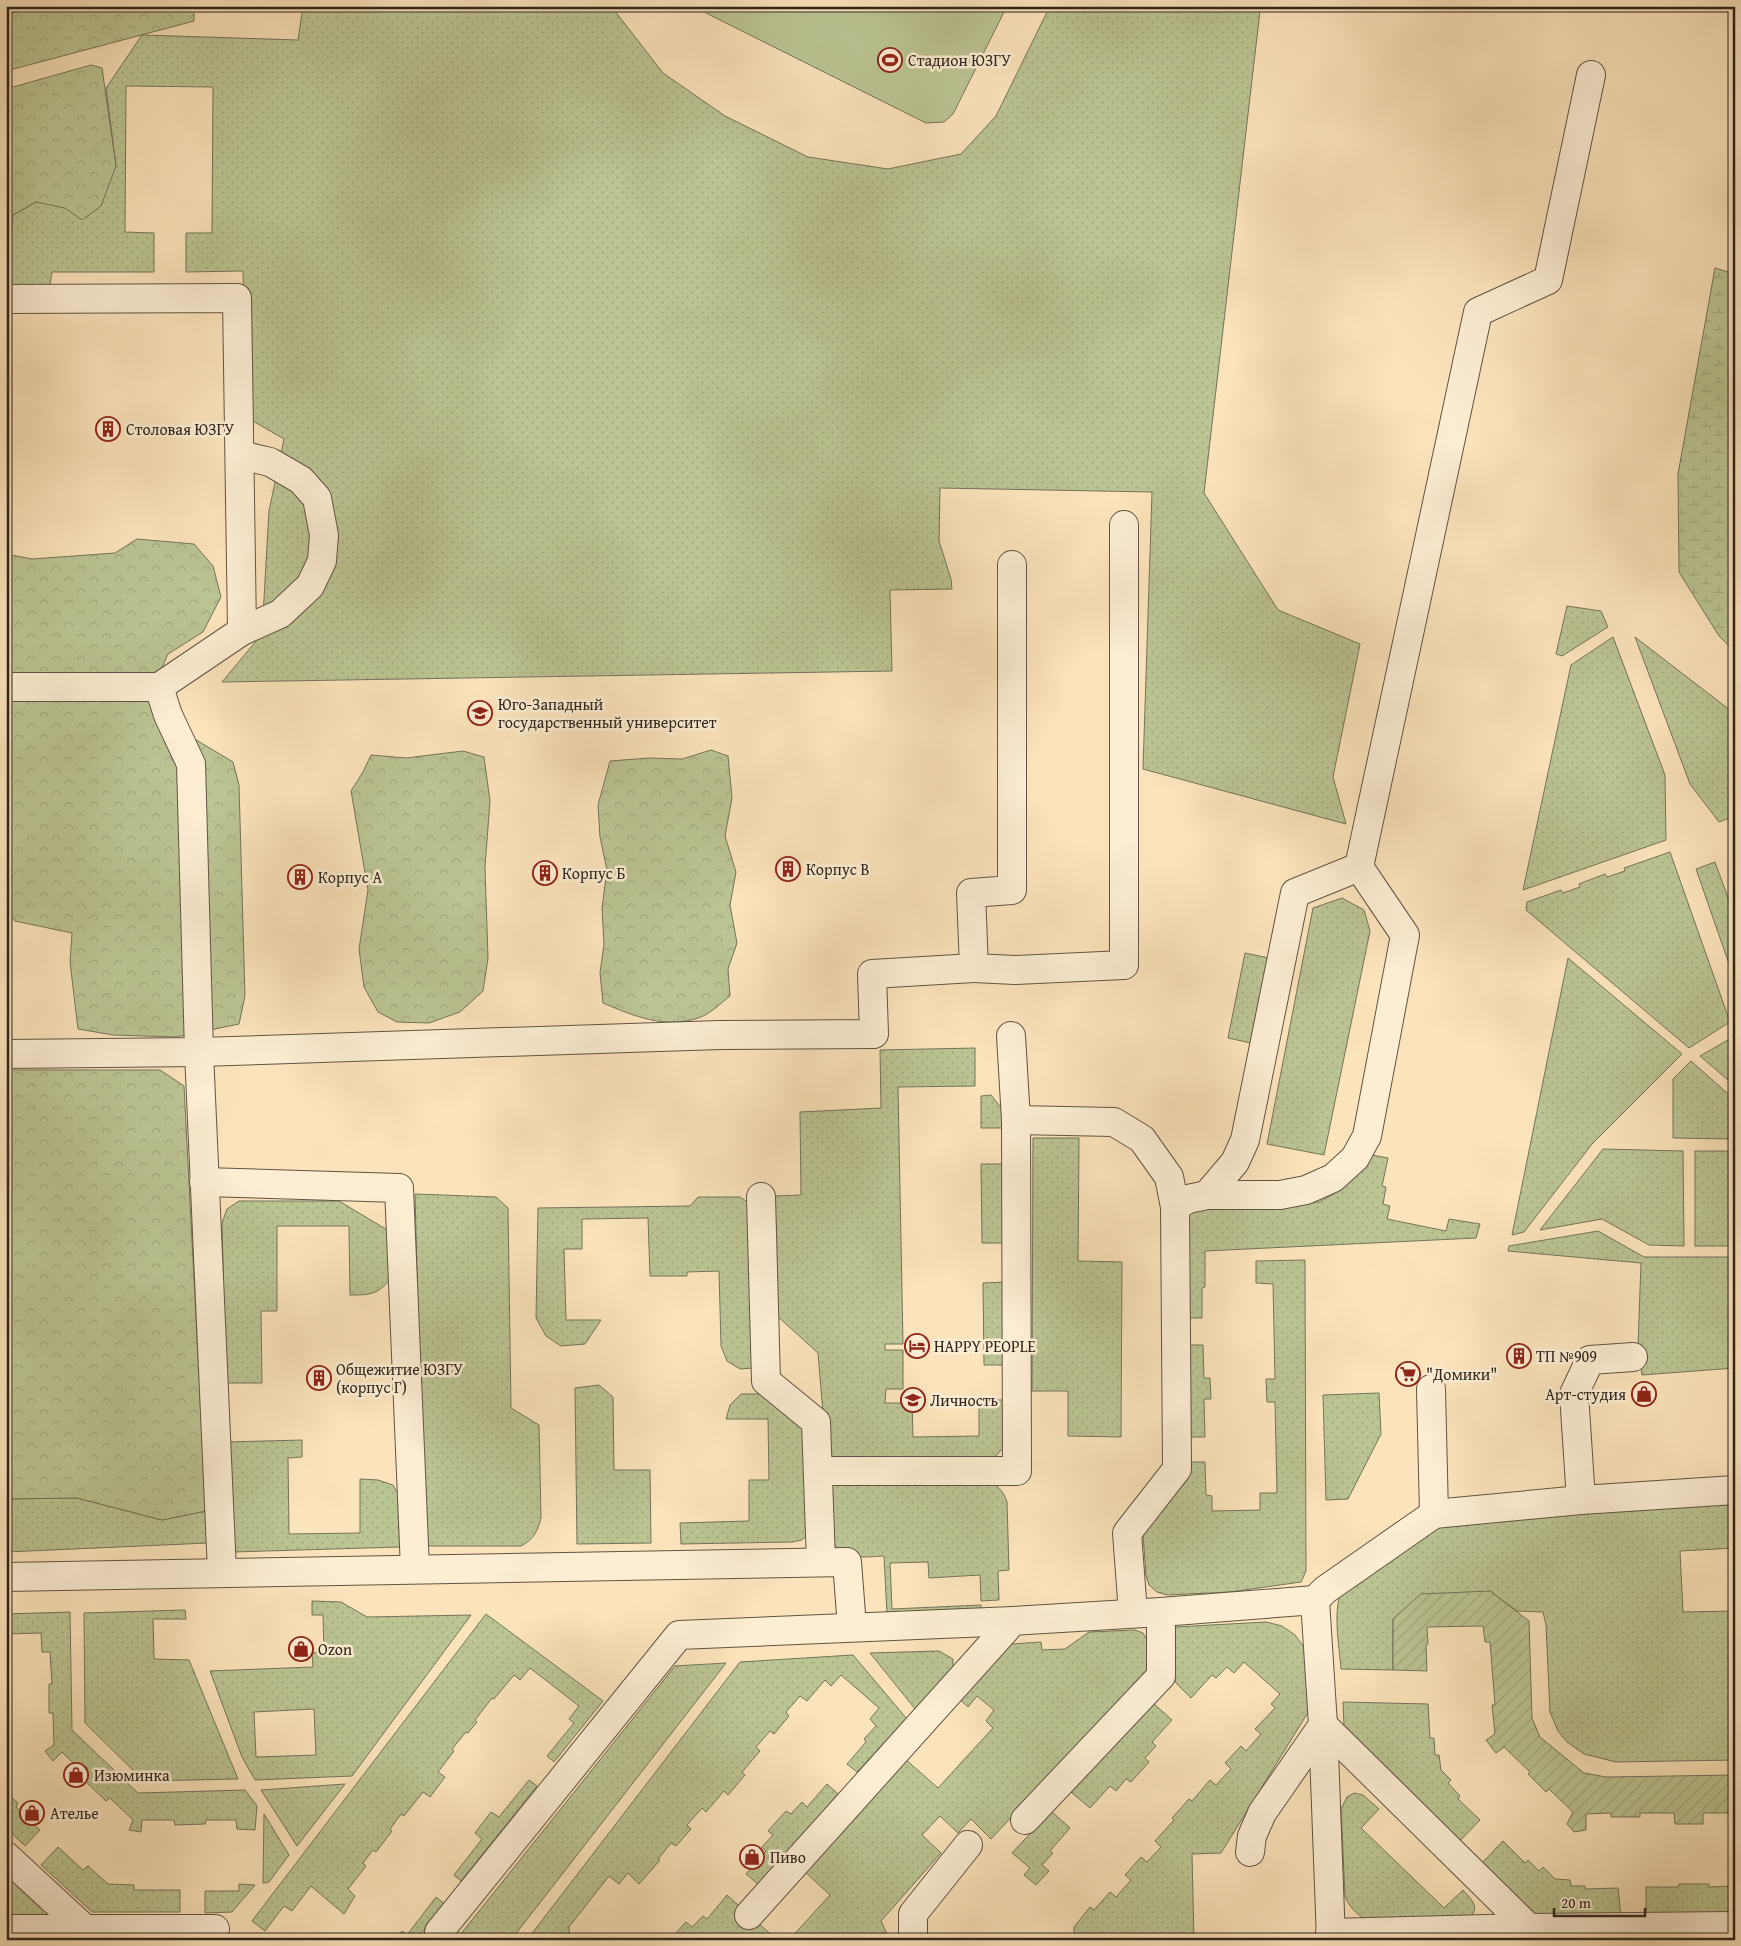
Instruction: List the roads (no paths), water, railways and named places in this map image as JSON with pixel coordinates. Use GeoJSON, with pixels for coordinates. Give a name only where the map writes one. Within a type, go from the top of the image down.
{"type":"FeatureCollection","features":[{"type":"Feature","properties":{"kind":"lane"},"geometry":{"type":"LineString","coordinates":[[1175,1207],[1188,1199],[1206,1195],[1280,1195],[1306,1190],[1333,1178],[1355,1158],[1366,1136],[1405,935],[1359,867],[1478,312],[1548,280],[1591,75]]}},
{"type":"Feature","properties":{"kind":"lane"},"geometry":{"type":"LineString","coordinates":[[6,299],[237,298],[242,631]]}},
{"type":"Feature","properties":{"kind":"lane"},"geometry":{"type":"LineString","coordinates":[[6,687],[158,687],[242,631],[280,614],[310,586],[322,561],[324,535],[317,498],[301,480],[270,462],[240,455]]}},
{"type":"Feature","properties":{"kind":"lane"},"geometry":{"type":"LineString","coordinates":[[6,1054],[199,1052],[720,1035],[874,1034],[872,974],[974,968],[1015,970],[1124,965],[1124,525]]}},
{"type":"Feature","properties":{"kind":"lane"},"geometry":{"type":"LineString","coordinates":[[974,968],[971,894],[1012,890],[1012,566]]}},
{"type":"Feature","properties":{"kind":"lane"},"geometry":{"type":"LineString","coordinates":[[158,687],[168,715],[191,764],[199,1052],[222,1572]]}},
{"type":"Feature","properties":{"kind":"lane"},"geometry":{"type":"LineString","coordinates":[[1206,1195],[1234,1162],[1245,1140],[1294,893],[1359,867]]}},
{"type":"Feature","properties":{"kind":"lane"},"geometry":{"type":"LineString","coordinates":[[819,1471],[1017,1471],[1016,1120],[1011,1036]]}},
{"type":"Feature","properties":{"kind":"lane"},"geometry":{"type":"LineString","coordinates":[[1016,1120],[1114,1122],[1142,1138],[1169,1177],[1175,1207],[1177,1469],[1127,1533],[1133,1613]]}},
{"type":"Feature","properties":{"kind":"lane"},"geometry":{"type":"LineString","coordinates":[[204,1182],[399,1188],[415,1569]]}},
{"type":"Feature","properties":{"kind":"lane"},"geometry":{"type":"LineString","coordinates":[[761,1197],[766,1381],[816,1422],[821,1562]]}},
{"type":"Feature","properties":{"kind":"lane"},"geometry":{"type":"LineString","coordinates":[[1581,1500],[1574,1394],[1590,1360],[1633,1357]]}},
{"type":"Feature","properties":{"kind":"lane"},"geometry":{"type":"LineString","coordinates":[[1431,1389],[1434,1514]]}},
{"type":"Feature","properties":{"kind":"lane"},"geometry":{"type":"LineString","coordinates":[[439,1932],[679,1636],[1013,1621],[1315,1600],[1325,1590],[1434,1514],[1581,1500],[1735,1490]]}},
{"type":"Feature","properties":{"kind":"lane"},"geometry":{"type":"LineString","coordinates":[[6,1578],[222,1572],[847,1562],[852,1627]]}},
{"type":"Feature","properties":{"kind":"lane"},"geometry":{"type":"LineString","coordinates":[[1315,1600],[1323,1725],[1330,1936],[1529,1928],[1735,1926]]}},
{"type":"Feature","properties":{"kind":"lane"},"geometry":{"type":"LineString","coordinates":[[1026,1820],[1161,1676],[1161,1612]]}},
{"type":"Feature","properties":{"kind":"lane"},"geometry":{"type":"LineString","coordinates":[[749,1914],[1013,1621]]}},
{"type":"Feature","properties":{"kind":"lane"},"geometry":{"type":"LineString","coordinates":[[1250,1852],[1252,1836],[1262,1813],[1323,1725]]}},
{"type":"Feature","properties":{"kind":"lane"},"geometry":{"type":"LineString","coordinates":[[1323,1725],[1529,1928]]}},
{"type":"Feature","properties":{"kind":"lane"},"geometry":{"type":"LineString","coordinates":[[913,1940],[913,1914],[968,1845]]}},
{"type":"Feature","properties":{"kind":"lane"},"geometry":{"type":"LineString","coordinates":[[6,1856],[85,1929]]}},
{"type":"Feature","properties":{"kind":"lane"},"geometry":{"type":"LineString","coordinates":[[6,1929],[214,1929]]}},
{"type":"Feature","properties":{"kind":"place","name":"Стадион ЮЗГУ"},"geometry":{"type":"Point","coordinates":[890,60]}},
{"type":"Feature","properties":{"kind":"place","name":"Столовая ЮЗГУ"},"geometry":{"type":"Point","coordinates":[108,429]}},
{"type":"Feature","properties":{"kind":"place","name":"Юго-Западный государственный университет"},"geometry":{"type":"Point","coordinates":[480,713]}},
{"type":"Feature","properties":{"kind":"place","name":"Корпус В"},"geometry":{"type":"Point","coordinates":[788,869]}},
{"type":"Feature","properties":{"kind":"place","name":"Корпус Б"},"geometry":{"type":"Point","coordinates":[545,873]}},
{"type":"Feature","properties":{"kind":"place","name":"Корпус А"},"geometry":{"type":"Point","coordinates":[300,877]}},
{"type":"Feature","properties":{"kind":"place","name":"HAPPY PEOPLE"},"geometry":{"type":"Point","coordinates":[917,1346]}},
{"type":"Feature","properties":{"kind":"place","name":"ТП №909"},"geometry":{"type":"Point","coordinates":[1519,1356]}},
{"type":"Feature","properties":{"kind":"place","name":"\"Домики\""},"geometry":{"type":"Point","coordinates":[1408,1374]}},
{"type":"Feature","properties":{"kind":"place","name":"Общежитие ЮЗГУ (корпус Г)"},"geometry":{"type":"Point","coordinates":[319,1378]}},
{"type":"Feature","properties":{"kind":"place","name":"Арт-студия"},"geometry":{"type":"Point","coordinates":[1644,1394]}},
{"type":"Feature","properties":{"kind":"place","name":"Личность"},"geometry":{"type":"Point","coordinates":[913,1400]}},
{"type":"Feature","properties":{"kind":"place","name":"Ozon"},"geometry":{"type":"Point","coordinates":[301,1649]}},
{"type":"Feature","properties":{"kind":"place","name":"Изюминка"},"geometry":{"type":"Point","coordinates":[76,1775]}},
{"type":"Feature","properties":{"kind":"place","name":"Ателье"},"geometry":{"type":"Point","coordinates":[32,1813]}},
{"type":"Feature","properties":{"kind":"place","name":"Пиво"},"geometry":{"type":"Point","coordinates":[752,1857]}}]}
